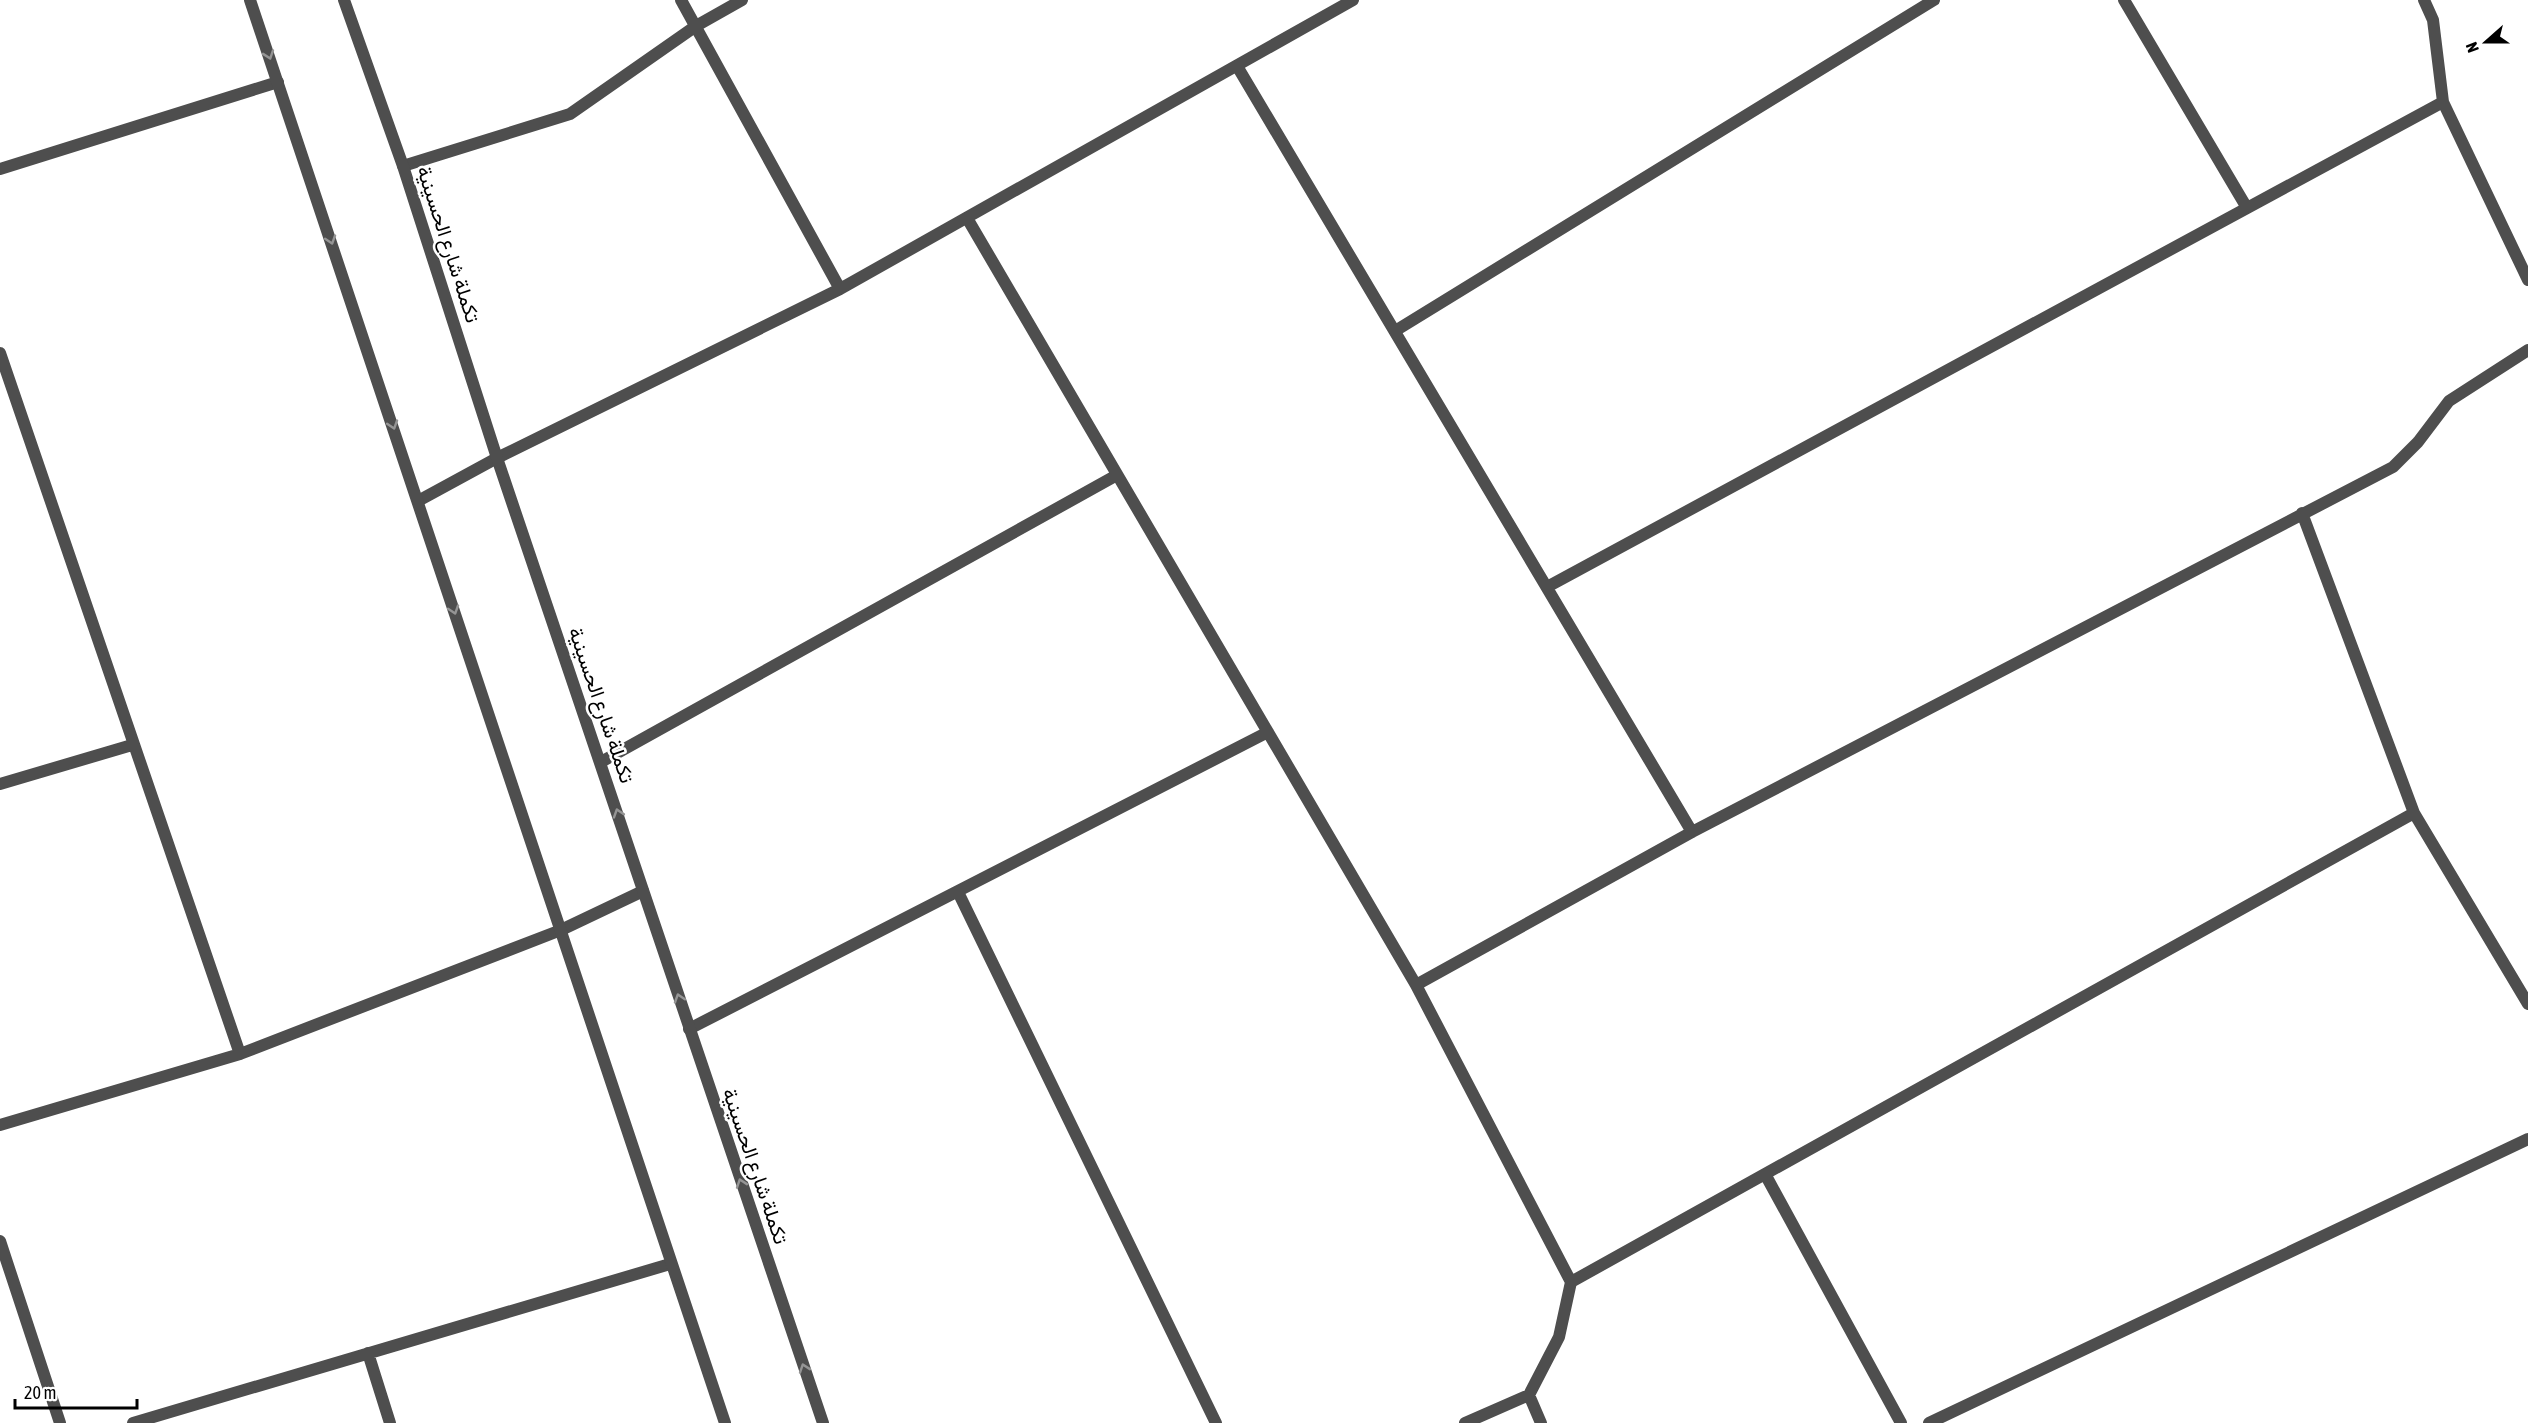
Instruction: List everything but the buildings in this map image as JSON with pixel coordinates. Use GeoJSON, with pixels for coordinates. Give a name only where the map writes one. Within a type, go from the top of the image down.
{"type":"FeatureCollection","features":[{"type":"Feature","properties":{"kind":"street"},"geometry":{"type":"LineString","coordinates":[[250,0],[561,930],[670,1264],[725,1423]]}},
{"type":"Feature","properties":{"kind":"street","name":"تكملة شارع الحسينية"},"geometry":{"type":"LineString","coordinates":[[344,0],[403,166],[497,458],[823,1423]]}},
{"type":"Feature","properties":{"kind":"street"},"geometry":{"type":"LineString","coordinates":[[681,0],[840,289]]}},
{"type":"Feature","properties":{"kind":"street"},"geometry":{"type":"LineString","coordinates":[[403,166],[570,114],[696,26],[742,0]]}},
{"type":"Feature","properties":{"kind":"street"},"geometry":{"type":"LineString","coordinates":[[418,501],[497,458],[840,289],[1353,0]]}},
{"type":"Feature","properties":{"kind":"street"},"geometry":{"type":"LineString","coordinates":[[1395,331],[1934,0]]}},
{"type":"Feature","properties":{"kind":"street"},"geometry":{"type":"LineString","coordinates":[[2124,0],[2247,208]]}},
{"type":"Feature","properties":{"kind":"street"},"geometry":{"type":"LineString","coordinates":[[2424,0],[2433,20],[2443,102],[2528,280]]}},
{"type":"Feature","properties":{"kind":"street"},"geometry":{"type":"LineString","coordinates":[[1237,66],[1692,832]]}},
{"type":"Feature","properties":{"kind":"street"},"geometry":{"type":"LineString","coordinates":[[0,169],[278,82]]}},
{"type":"Feature","properties":{"kind":"street"},"geometry":{"type":"LineString","coordinates":[[1547,587],[2443,102]]}},
{"type":"Feature","properties":{"kind":"street"},"geometry":{"type":"LineString","coordinates":[[967,218],[1416,985],[1571,1282],[1559,1337],[1529,1395],[1465,1423]]}},
{"type":"Feature","properties":{"kind":"street"},"geometry":{"type":"LineString","coordinates":[[1416,985],[1692,832],[2393,467],[2418,442],[2449,401],[2528,350]]}},
{"type":"Feature","properties":{"kind":"street"},"geometry":{"type":"LineString","coordinates":[[0,353],[132,746],[240,1054]]}},
{"type":"Feature","properties":{"kind":"street"},"geometry":{"type":"LineString","coordinates":[[601,762],[1117,475]]}},
{"type":"Feature","properties":{"kind":"street"},"geometry":{"type":"LineString","coordinates":[[2302,513],[2414,813],[2528,1004]]}},
{"type":"Feature","properties":{"kind":"street"},"geometry":{"type":"LineString","coordinates":[[689,1029],[1268,732]]}},
{"type":"Feature","properties":{"kind":"street"},"geometry":{"type":"LineString","coordinates":[[0,784],[132,746]]}},
{"type":"Feature","properties":{"kind":"street"},"geometry":{"type":"LineString","coordinates":[[1571,1282],[2414,813]]}},
{"type":"Feature","properties":{"kind":"street"},"geometry":{"type":"LineString","coordinates":[[0,1125],[240,1054],[561,930],[644,891]]}},
{"type":"Feature","properties":{"kind":"street"},"geometry":{"type":"LineString","coordinates":[[958,892],[1216,1423]]}},
{"type":"Feature","properties":{"kind":"street"},"geometry":{"type":"LineString","coordinates":[[1929,1423],[2528,1139]]}},
{"type":"Feature","properties":{"kind":"street"},"geometry":{"type":"LineString","coordinates":[[1766,1174],[1901,1423]]}},
{"type":"Feature","properties":{"kind":"street"},"geometry":{"type":"LineString","coordinates":[[0,1241],[60,1423]]}},
{"type":"Feature","properties":{"kind":"street"},"geometry":{"type":"LineString","coordinates":[[133,1423],[670,1264]]}},
{"type":"Feature","properties":{"kind":"street"},"geometry":{"type":"LineString","coordinates":[[368,1353],[390,1423]]}},
{"type":"Feature","properties":{"kind":"street"},"geometry":{"type":"LineString","coordinates":[[1529,1395],[1541,1423]]}}]}
